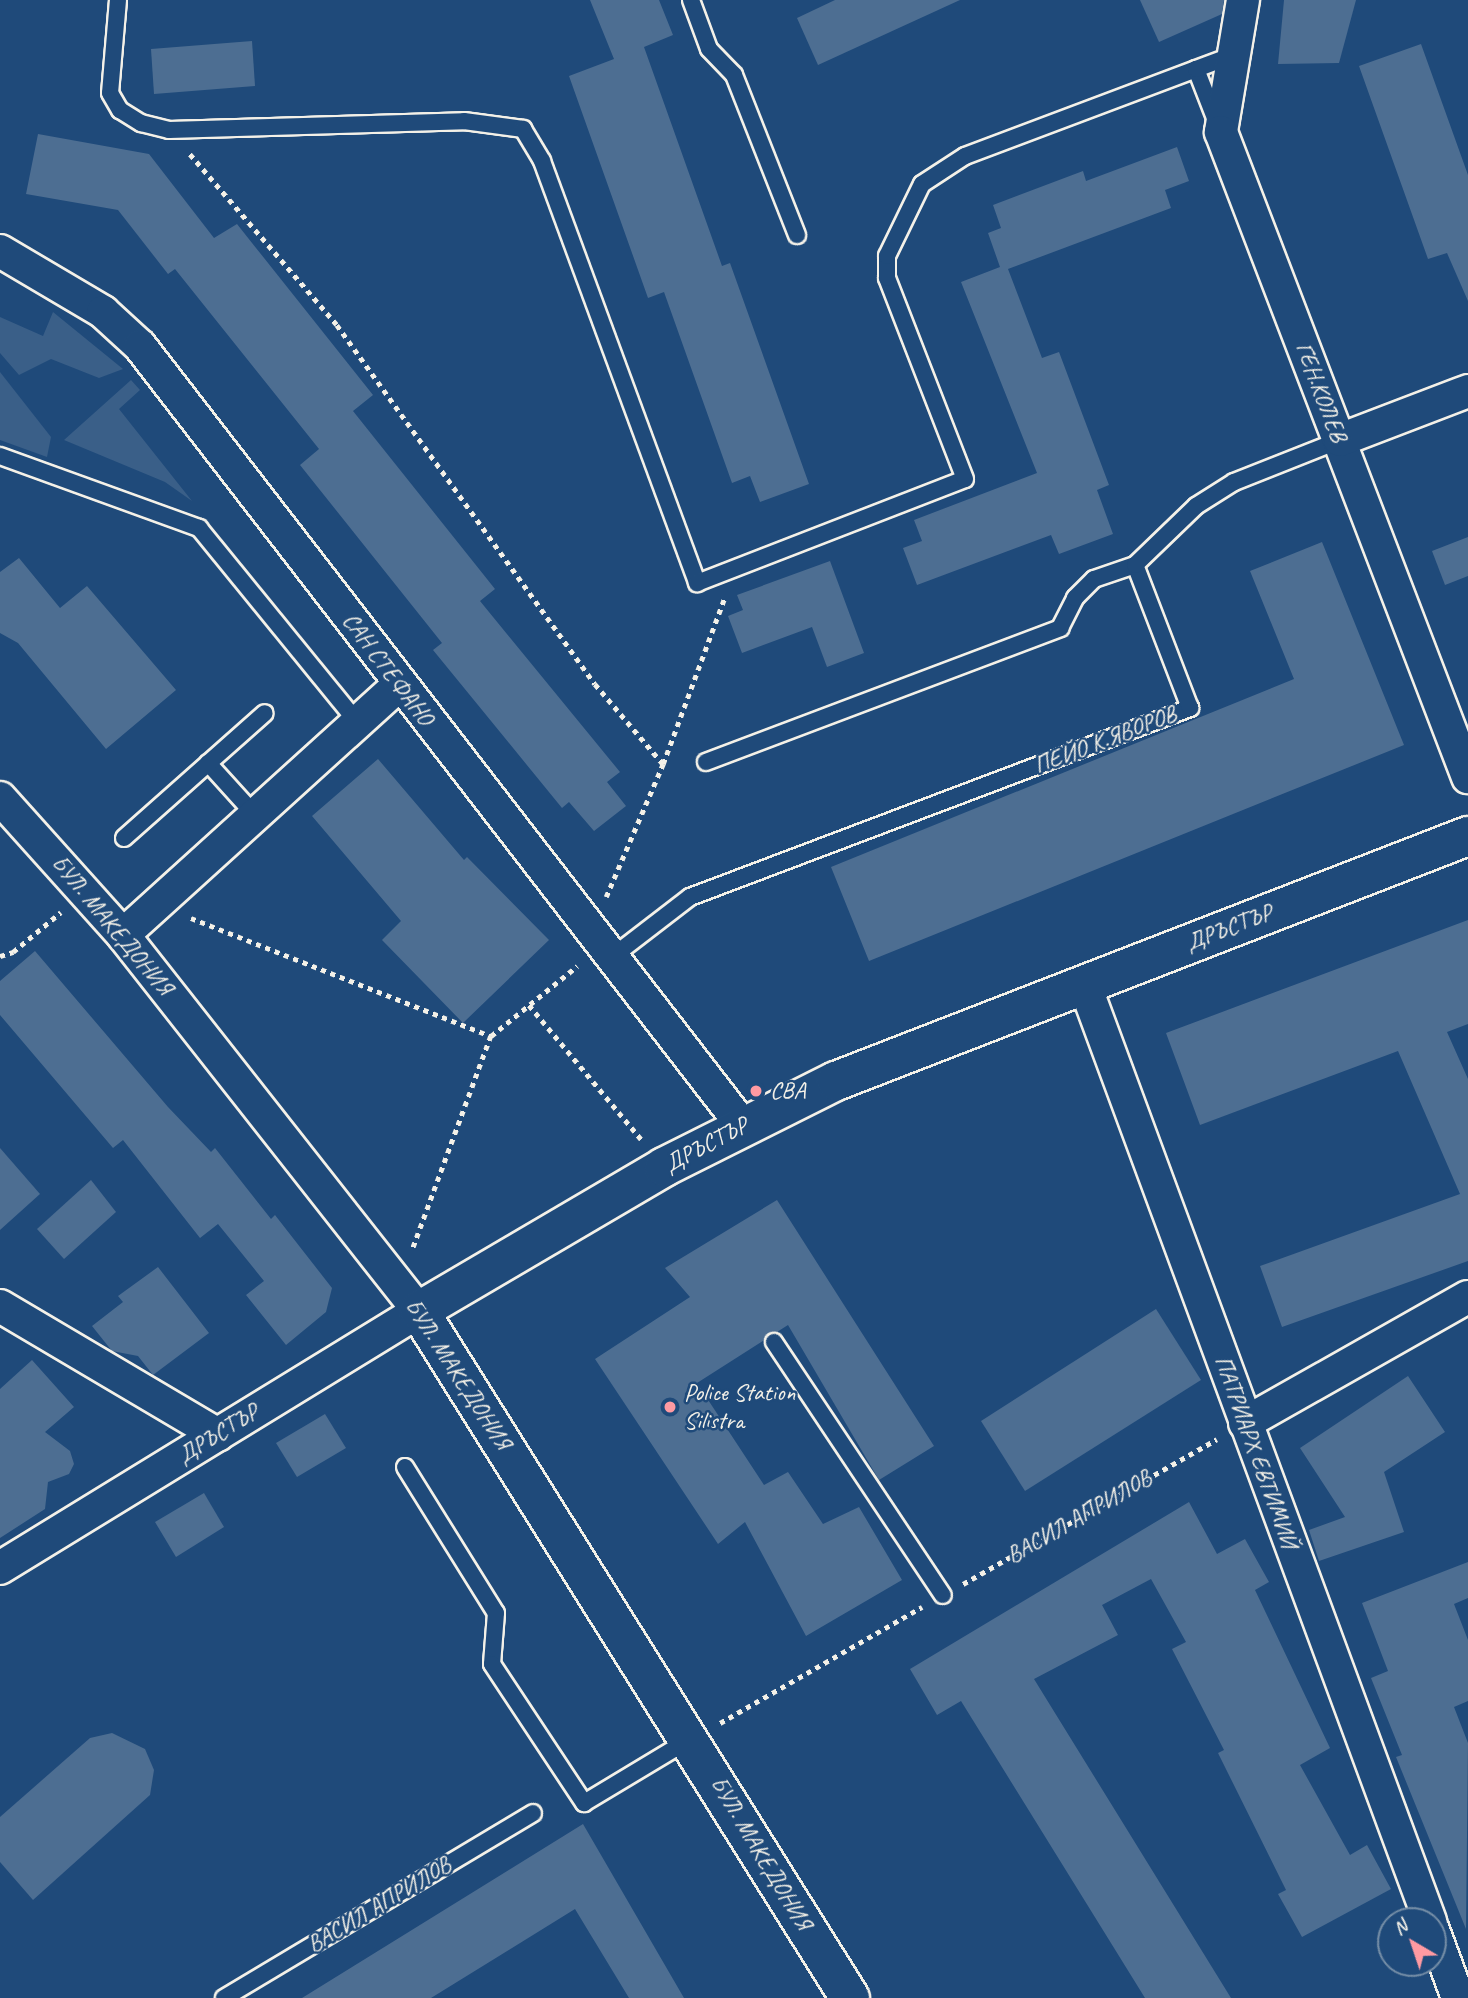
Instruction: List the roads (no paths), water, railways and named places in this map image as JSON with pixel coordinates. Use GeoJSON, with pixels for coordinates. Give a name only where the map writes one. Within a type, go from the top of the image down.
{"type":"FeatureCollection","features":[{"type":"Feature","properties":{"kind":"street"},"geometry":{"type":"LineString","coordinates":[[1221,132],[1236,54],[1242,0]]}},
{"type":"Feature","properties":{"kind":"street","name":"ГЕН.КОЛЕВ"},"geometry":{"type":"LineString","coordinates":[[1221,132],[1468,777]]}},
{"type":"Feature","properties":{"kind":"street","name":"САН СТЕФАНО"},"geometry":{"type":"LineString","coordinates":[[0,251],[103,312],[140,346],[742,1125]]}},
{"type":"Feature","properties":{"kind":"street"},"geometry":{"type":"LineString","coordinates":[[1340,440],[1468,391]]}},
{"type":"Feature","properties":{"kind":"street"},"geometry":{"type":"LineString","coordinates":[[123,935],[399,684]]}},
{"type":"Feature","properties":{"kind":"street","name":"БУЛ. МАКЕДОНИЯ"},"geometry":{"type":"LineString","coordinates":[[0,798],[123,935],[409,1298],[691,1739],[850,1998]]}},
{"type":"Feature","properties":{"kind":"street","name":"ДРЪСТЪР"},"geometry":{"type":"LineString","coordinates":[[0,1568],[218,1435],[409,1298],[742,1125],[1084,984],[1468,836]]}},
{"type":"Feature","properties":{"kind":"street","name":"ПАТРИАРХ ЕВТИМИЙ"},"geometry":{"type":"LineString","coordinates":[[1084,984],[1425,1907]]}},
{"type":"Feature","properties":{"kind":"street"},"geometry":{"type":"LineString","coordinates":[[1245,1423],[1468,1297]]}},
{"type":"Feature","properties":{"kind":"street"},"geometry":{"type":"LineString","coordinates":[[0,1306],[218,1435]]}},
{"type":"Feature","properties":{"kind":"street"},"geometry":{"type":"LineString","coordinates":[[1447,1968],[1458,1998]]}},
{"type":"Feature","properties":{"kind":"lane"},"geometry":{"type":"LineString","coordinates":[[118,0],[110,93],[120,110],[141,123],[169,130],[464,121],[523,129],[542,160],[697,583],[965,479],[887,278],[887,256],[922,184],[965,156],[1236,54]]}},
{"type":"Feature","properties":{"kind":"lane"},"geometry":{"type":"LineString","coordinates":[[691,0],[709,49],[734,75],[797,235]]}},
{"type":"Feature","properties":{"kind":"lane"},"geometry":{"type":"LineString","coordinates":[[1196,69],[1221,132]]}},
{"type":"Feature","properties":{"kind":"lane"},"geometry":{"type":"LineString","coordinates":[[706,762],[1060,628],[1075,598],[1094,579],[1135,565],[1196,506],[1234,482],[1340,440]]}},
{"type":"Feature","properties":{"kind":"lane"},"geometry":{"type":"LineString","coordinates":[[0,456],[199,528],[357,722]]}},
{"type":"Feature","properties":{"kind":"lane","name":"ПЕЙО К.ЯВОРОВ"},"geometry":{"type":"LineString","coordinates":[[602,944],[690,897],[1190,708],[1135,565]]}},
{"type":"Feature","properties":{"kind":"lane"},"geometry":{"type":"LineString","coordinates":[[124,838],[265,713]]}},
{"type":"Feature","properties":{"kind":"lane"},"geometry":{"type":"LineString","coordinates":[[208,763],[256,816]]}},
{"type":"Feature","properties":{"kind":"lane"},"geometry":{"type":"LineString","coordinates":[[774,1342],[943,1595]]}},
{"type":"Feature","properties":{"kind":"lane"},"geometry":{"type":"LineString","coordinates":[[405,1467],[496,1614],[492,1664],[584,1803],[691,1739]]}},
{"type":"Feature","properties":{"kind":"lane","name":"ВАСИЛ АПРИЛОВ"},"geometry":{"type":"LineString","coordinates":[[224,1998],[533,1812]]}},
{"type":"Feature","properties":{"kind":"place","name":"CBA"},"geometry":{"type":"Point","coordinates":[756,1091]}},
{"type":"Feature","properties":{"kind":"place","name":"Police Station Silistra"},"geometry":{"type":"Point","coordinates":[670,1407]}}]}
